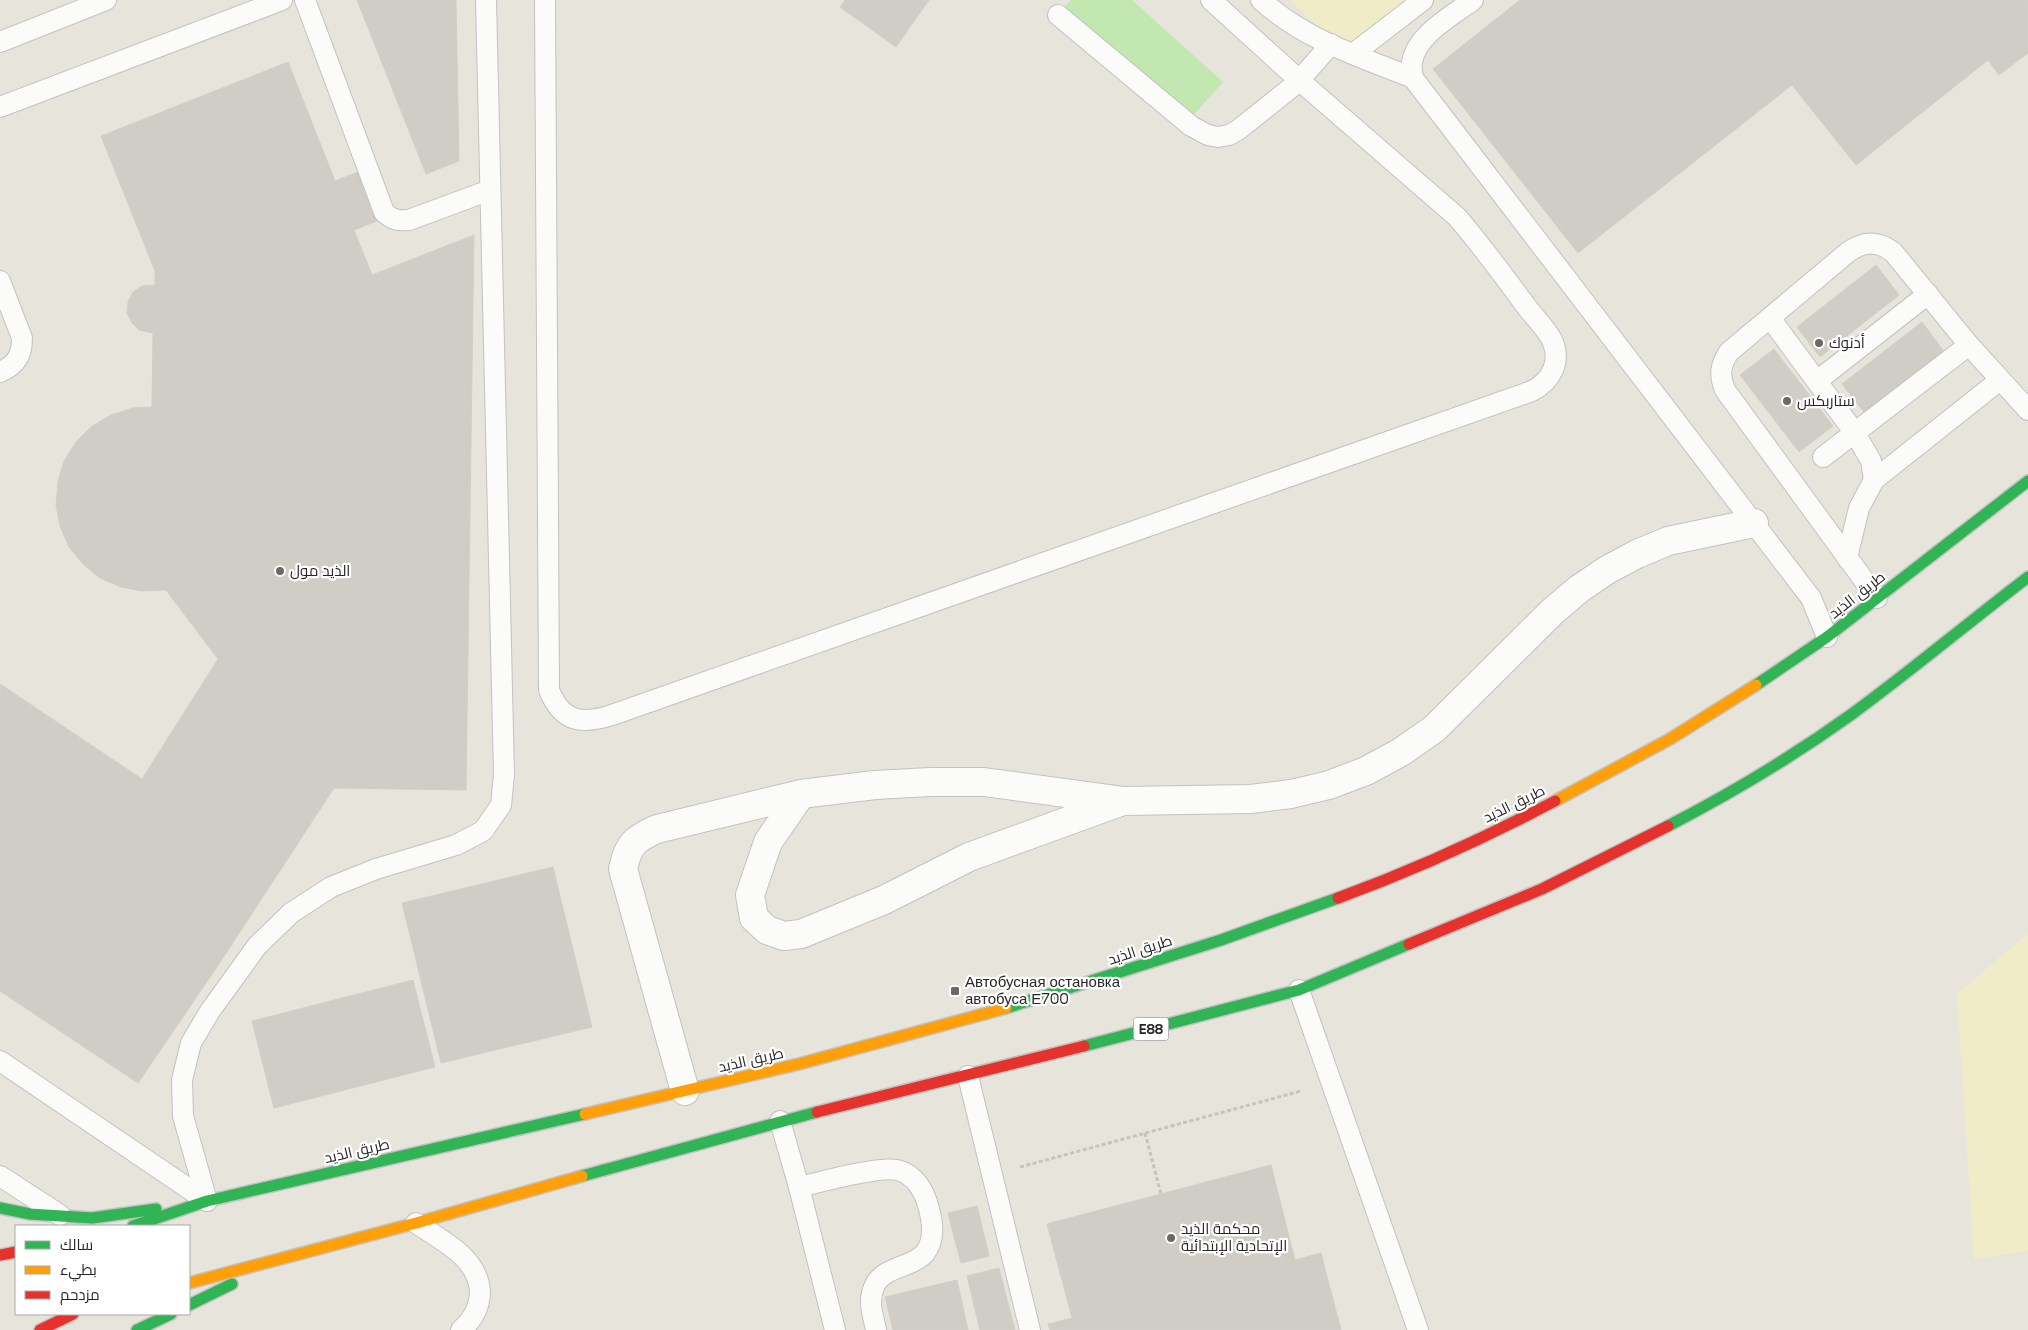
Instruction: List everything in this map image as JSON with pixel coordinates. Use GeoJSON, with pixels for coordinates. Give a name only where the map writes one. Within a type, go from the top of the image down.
{"type":"FeatureCollection","features":[{"type":"Feature","properties":{"kind":"highway","name":"طريق الذيد"},"geometry":{"type":"LineString","coordinates":[[136,1225],[207,1201],[799,1064],[999,1010],[1221,940],[1379,882],[1515,822],[1670,739],[1758,684],[1827,637],[2028,481]]}},
{"type":"Feature","properties":{"kind":"highway","name":"E88"},"geometry":{"type":"LineString","coordinates":[[190,1283],[416,1223],[780,1121],[968,1076],[1299,990],[1542,889],[1697,811],[1786,757],[1851,714],[2028,577]]}},
{"type":"Feature","properties":{"kind":"highway"},"geometry":{"type":"LineString","coordinates":[[0,1208],[30,1214],[92,1218],[207,1201]]}},
{"type":"Feature","properties":{"kind":"highway"},"geometry":{"type":"LineString","coordinates":[[0,1255],[15,1252]]}},
{"type":"Feature","properties":{"kind":"highway"},"geometry":{"type":"LineString","coordinates":[[190,1305],[290,1256]]}},
{"type":"Feature","properties":{"kind":"highway"},"geometry":{"type":"LineString","coordinates":[[40,1330],[71,1315]]}},
{"type":"Feature","properties":{"kind":"highway"},"geometry":{"type":"LineString","coordinates":[[138,1330],[169,1315]]}},
{"type":"Feature","properties":{"kind":"street"},"geometry":{"type":"LineString","coordinates":[[685,1091],[623,869],[627,851],[640,836],[657,829],[801,794],[875,785],[984,782],[1124,801],[1251,799],[1291,794],[1329,785],[1366,770],[1401,752],[1434,729],[1554,611],[1579,589],[1607,570],[1637,554],[1668,541],[1754,523]]}},
{"type":"Feature","properties":{"kind":"street"},"geometry":{"type":"LineString","coordinates":[[801,794],[768,842],[750,895],[754,918],[767,930],[784,936],[801,934],[884,900],[969,857],[1124,801]]}},
{"type":"Feature","properties":{"kind":"lane"},"geometry":{"type":"LineString","coordinates":[[0,42],[106,0]]}},
{"type":"Feature","properties":{"kind":"lane"},"geometry":{"type":"LineString","coordinates":[[0,107],[282,0]]}},
{"type":"Feature","properties":{"kind":"lane"},"geometry":{"type":"LineString","coordinates":[[305,0],[384,212],[390,218],[400,221],[409,220],[490,190]]}},
{"type":"Feature","properties":{"kind":"lane"},"geometry":{"type":"LineString","coordinates":[[207,1201],[183,1116],[182,1080],[191,1044],[210,1011],[257,946],[291,913],[331,887],[376,869],[456,845],[483,831],[501,805],[504,775],[486,0]]}},
{"type":"Feature","properties":{"kind":"lane"},"geometry":{"type":"LineString","coordinates":[[545,0],[549,690],[555,704],[566,716],[580,721],[596,720],[612,715],[1543,386],[1555,365],[1552,340],[1476,239],[1457,218],[1299,80],[1211,0]]}},
{"type":"Feature","properties":{"kind":"lane"},"geometry":{"type":"LineString","coordinates":[[1261,0],[1278,16],[1296,28],[1353,54],[1413,78],[1811,598],[1827,637]]}},
{"type":"Feature","properties":{"kind":"lane"},"geometry":{"type":"LineString","coordinates":[[1353,54],[1422,0]]}},
{"type":"Feature","properties":{"kind":"lane"},"geometry":{"type":"LineString","coordinates":[[1413,78],[1412,62],[1417,47],[1431,32],[1473,0]]}},
{"type":"Feature","properties":{"kind":"lane"},"geometry":{"type":"LineString","coordinates":[[1058,15],[1191,126],[1208,136],[1229,136],[1238,130],[1299,80],[1331,44]]}},
{"type":"Feature","properties":{"kind":"lane"},"geometry":{"type":"LineString","coordinates":[[1877,598],[1725,390],[1721,381],[1721,370],[1723,361],[1729,352],[1847,253],[1865,243],[1875,243],[1885,246],[1893,252],[1970,345],[2028,410]]}},
{"type":"Feature","properties":{"kind":"lane"},"geometry":{"type":"LineString","coordinates":[[0,282],[22,338],[22,347],[20,356],[12,366],[0,372]]}},
{"type":"Feature","properties":{"kind":"lane"},"geometry":{"type":"LineString","coordinates":[[1817,381],[1928,294]]}},
{"type":"Feature","properties":{"kind":"lane"},"geometry":{"type":"LineString","coordinates":[[1770,318],[1855,433],[1871,461],[1874,480]]}},
{"type":"Feature","properties":{"kind":"lane"},"geometry":{"type":"LineString","coordinates":[[1824,457],[1970,345]]}},
{"type":"Feature","properties":{"kind":"lane"},"geometry":{"type":"LineString","coordinates":[[1847,558],[1859,508],[1874,480],[2000,380]]}},
{"type":"Feature","properties":{"kind":"lane"},"geometry":{"type":"LineString","coordinates":[[1299,990],[1418,1330]]}},
{"type":"Feature","properties":{"kind":"lane"},"geometry":{"type":"LineString","coordinates":[[0,1061],[207,1201]]}},
{"type":"Feature","properties":{"kind":"lane"},"geometry":{"type":"LineString","coordinates":[[968,1076],[1030,1330]]}},
{"type":"Feature","properties":{"kind":"lane"},"geometry":{"type":"LineString","coordinates":[[780,1121],[799,1187],[835,1330]]}},
{"type":"Feature","properties":{"kind":"lane"},"geometry":{"type":"LineString","coordinates":[[799,1187],[879,1170],[896,1170],[911,1177],[920,1185],[929,1207],[932,1228],[931,1242],[924,1254],[878,1280],[874,1287],[870,1306],[876,1330]]}},
{"type":"Feature","properties":{"kind":"lane"},"geometry":{"type":"LineString","coordinates":[[0,1176],[61,1216]]}},
{"type":"Feature","properties":{"kind":"lane"},"geometry":{"type":"LineString","coordinates":[[416,1223],[462,1254],[474,1268],[480,1285],[480,1303],[472,1320],[461,1330]]}},
{"type":"Feature","properties":{"kind":"path"},"geometry":{"type":"LineString","coordinates":[[992,1175],[1331,1083]]}},
{"type":"Feature","properties":{"kind":"path"},"geometry":{"type":"LineString","coordinates":[[1145,1133],[1161,1194]]}},
{"type":"Feature","properties":{"kind":"green space"},"geometry":{"type":"Polygon","coordinates":[[[1071,0],[1132,0],[1223,82],[1189,120],[1063,8],[1071,0]]]}},
{"type":"Feature","properties":{"kind":"sand"},"geometry":{"type":"Polygon","coordinates":[[[1290,0],[1435,0],[1353,61],[1290,0]]]}},
{"type":"Feature","properties":{"kind":"sand"},"geometry":{"type":"Polygon","coordinates":[[[2028,933],[2028,1251],[1974,1259],[1957,994],[2028,933]]]}},
{"type":"Feature","properties":{"kind":"building"},"geometry":{"type":"Polygon","coordinates":[[[357,0],[456,0],[459,161],[426,174],[357,0]]]}},
{"type":"Feature","properties":{"kind":"building"},"geometry":{"type":"Polygon","coordinates":[[[845,0],[929,0],[896,47],[840,7],[845,0]]]}},
{"type":"Feature","properties":{"kind":"building"},"geometry":{"type":"Polygon","coordinates":[[[1520,0],[2028,0],[2028,53],[1999,75],[1988,60],[1856,165],[1792,85],[1578,253],[1433,69],[1520,0]]]}},
{"type":"Feature","properties":{"kind":"building","name":"الذيد مول"},"geometry":{"type":"Polygon","coordinates":[[[288,62],[335,181],[358,172],[377,221],[354,230],[372,275],[474,235],[466,790],[334,788],[219,964],[138,1083],[0,991],[0,684],[142,779],[218,659],[166,590],[142,591],[121,587],[100,578],[83,564],[69,547],[60,526],[56,505],[58,482],[64,461],[76,442],[92,426],[111,415],[133,408],[152,407],[153,333],[139,330],[132,323],[127,313],[128,302],[133,292],[142,286],[155,285],[155,271],[101,136],[288,62]]]}},
{"type":"Feature","properties":{"kind":"building"},"geometry":{"type":"Polygon","coordinates":[[[1876,265],[1899,295],[1820,357],[1797,327],[1876,265]]]}},
{"type":"Feature","properties":{"kind":"building"},"geometry":{"type":"Polygon","coordinates":[[[1922,322],[1945,353],[1866,415],[1842,384],[1922,322]]]}},
{"type":"Feature","properties":{"kind":"building","name":"ستاربكس"},"geometry":{"type":"Polygon","coordinates":[[[1774,349],[1833,426],[1799,452],[1740,375],[1774,349]]]}},
{"type":"Feature","properties":{"kind":"building"},"geometry":{"type":"Polygon","coordinates":[[[553,867],[592,1027],[441,1063],[402,903],[553,867]]]}},
{"type":"Feature","properties":{"kind":"building"},"geometry":{"type":"Polygon","coordinates":[[[413,980],[435,1067],[274,1108],[252,1021],[413,980]]]}},
{"type":"Feature","properties":{"kind":"building","name":"محكمة الذيد الإتحادية الإبتدائية"},"geometry":{"type":"Polygon","coordinates":[[[1271,1165],[1295,1260],[1321,1253],[1341,1330],[1050,1330],[1048,1324],[1072,1318],[1047,1224],[1271,1165]]]}},
{"type":"Feature","properties":{"kind":"building"},"geometry":{"type":"Polygon","coordinates":[[[977,1206],[989,1256],[961,1263],[948,1213],[977,1206]]]}},
{"type":"Feature","properties":{"kind":"building"},"geometry":{"type":"Polygon","coordinates":[[[999,1268],[1015,1330],[980,1330],[967,1276],[999,1268]]]}},
{"type":"Feature","properties":{"kind":"building"},"geometry":{"type":"Polygon","coordinates":[[[957,1280],[968,1330],[893,1330],[885,1297],[957,1280]]]}},
{"type":"Feature","properties":{"kind":"traffic: fast"},"geometry":{"type":"LineString","coordinates":[[1756,685],[1827,637],[2028,481]]}},
{"type":"Feature","properties":{"kind":"traffic: fast"},"geometry":{"type":"LineString","coordinates":[[1668,826],[1762,773],[1852,714],[2028,577]]}},
{"type":"Feature","properties":{"kind":"traffic: fast"},"geometry":{"type":"LineString","coordinates":[[1006,1008],[1221,940],[1338,898]]}},
{"type":"Feature","properties":{"kind":"traffic: fast"},"geometry":{"type":"LineString","coordinates":[[1084,1046],[1299,990],[1409,944]]}},
{"type":"Feature","properties":{"kind":"traffic: fast"},"geometry":{"type":"LineString","coordinates":[[582,1176],[817,1112]]}},
{"type":"Feature","properties":{"kind":"traffic: fast"},"geometry":{"type":"LineString","coordinates":[[136,1225],[207,1201],[585,1114]]}},
{"type":"Feature","properties":{"kind":"traffic: fast"},"geometry":{"type":"LineString","coordinates":[[0,1208],[30,1214],[92,1218],[156,1209]]}},
{"type":"Feature","properties":{"kind":"traffic: fast"},"geometry":{"type":"LineString","coordinates":[[190,1305],[232,1284]]}},
{"type":"Feature","properties":{"kind":"traffic: fast"},"geometry":{"type":"LineString","coordinates":[[137,1330],[169,1315]]}},
{"type":"Feature","properties":{"kind":"traffic: slow"},"geometry":{"type":"LineString","coordinates":[[1555,801],[1670,739],[1756,685]]}},
{"type":"Feature","properties":{"kind":"traffic: slow"},"geometry":{"type":"LineString","coordinates":[[585,1114],[799,1064],[1006,1008]]}},
{"type":"Feature","properties":{"kind":"traffic: slow"},"geometry":{"type":"LineString","coordinates":[[190,1283],[416,1223],[582,1176]]}},
{"type":"Feature","properties":{"kind":"traffic: jam"},"geometry":{"type":"LineString","coordinates":[[1338,898],[1448,853],[1555,801]]}},
{"type":"Feature","properties":{"kind":"traffic: jam"},"geometry":{"type":"LineString","coordinates":[[1409,944],[1542,889],[1668,826]]}},
{"type":"Feature","properties":{"kind":"traffic: jam"},"geometry":{"type":"LineString","coordinates":[[817,1112],[1084,1046]]}},
{"type":"Feature","properties":{"kind":"traffic: jam"},"geometry":{"type":"LineString","coordinates":[[0,1255],[15,1252]]}},
{"type":"Feature","properties":{"kind":"traffic: jam"},"geometry":{"type":"LineString","coordinates":[[40,1330],[71,1315]]}},
{"type":"Feature","properties":{"kind":"place","name":"أدنوك"},"geometry":{"type":"Point","coordinates":[1819,343]}},
{"type":"Feature","properties":{"kind":"place","name":"ستاربكس"},"geometry":{"type":"Point","coordinates":[1787,401]}},
{"type":"Feature","properties":{"kind":"place","name":"الذيد مول"},"geometry":{"type":"Point","coordinates":[280,571]}},
{"type":"Feature","properties":{"kind":"place","name":"Автобусная остановка автобуса Е700"},"geometry":{"type":"Point","coordinates":[955,991]}},
{"type":"Feature","properties":{"kind":"place","name":"محكمة الذيد الإتحادية الإبتدائية"},"geometry":{"type":"Point","coordinates":[1171,1238]}}]}
